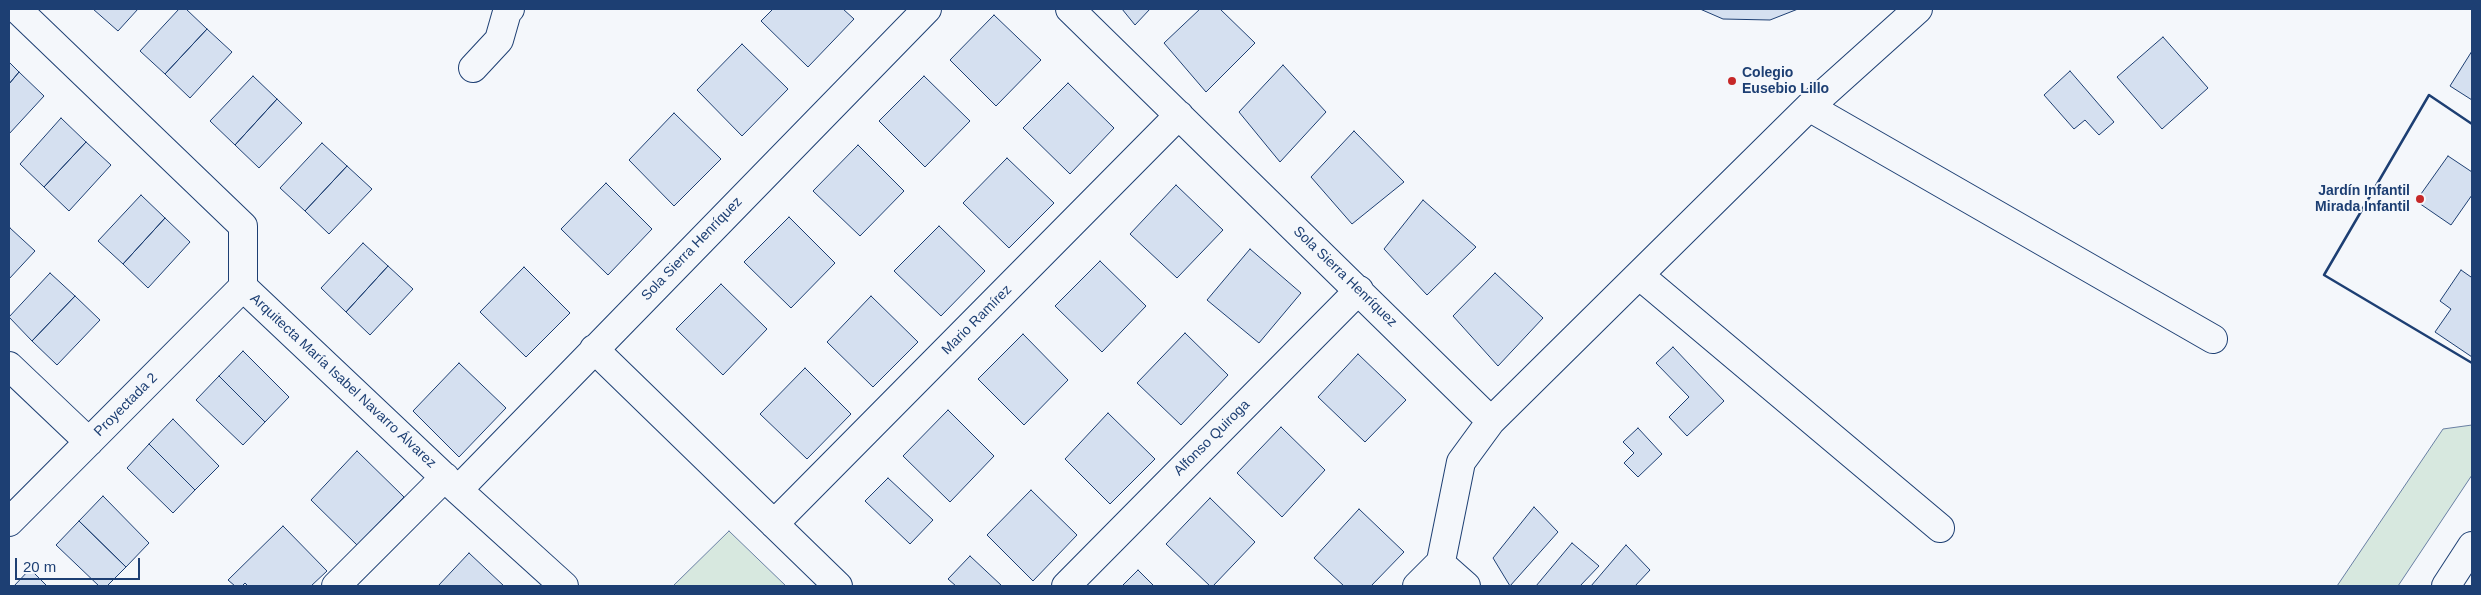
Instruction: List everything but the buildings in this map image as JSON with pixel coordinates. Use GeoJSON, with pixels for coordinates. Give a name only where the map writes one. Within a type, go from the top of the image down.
{"type":"FeatureCollection","features":[{"type":"Feature","properties":{"kind":"street","name":"Arquitecta María Isabel Navarro Álvarez"},"geometry":{"type":"LineString","coordinates":[[17,9],[243,226],[243,287],[451,484],[564,586]]}},
{"type":"Feature","properties":{"kind":"street","name":"Sola Sierra Henríquez"},"geometry":{"type":"LineString","coordinates":[[336,586],[451,484],[594,350],[927,9]]}},
{"type":"Feature","properties":{"kind":"street","name":"Sola Sierra Henríquez"},"geometry":{"type":"LineString","coordinates":[[1070,9],[1491,421]]}},
{"type":"Feature","properties":{"kind":"street"},"geometry":{"type":"LineString","coordinates":[[1438,575],[1461,462],[1491,421],[1808,107],[1918,9]]}},
{"type":"Feature","properties":{"kind":"street"},"geometry":{"type":"LineString","coordinates":[[473,68],[499,40],[507,10]]}},
{"type":"Feature","properties":{"kind":"street"},"geometry":{"type":"LineString","coordinates":[[1808,107],[2213,339]]}},
{"type":"Feature","properties":{"kind":"street","name":"Mario Ramírez"},"geometry":{"type":"LineString","coordinates":[[774,524],[1179,115]]}},
{"type":"Feature","properties":{"kind":"street"},"geometry":{"type":"LineString","coordinates":[[1639,275],[1940,528]]}},
{"type":"Feature","properties":{"kind":"street","name":"Proyectada 2"},"geometry":{"type":"LineString","coordinates":[[9,522],[243,287]]}},
{"type":"Feature","properties":{"kind":"street","name":"Alfonso Quiroga"},"geometry":{"type":"LineString","coordinates":[[1066,586],[1359,290]]}},
{"type":"Feature","properties":{"kind":"street"},"geometry":{"type":"LineString","coordinates":[[594,350],[838,586]]}},
{"type":"Feature","properties":{"kind":"street"},"geometry":{"type":"LineString","coordinates":[[9,366],[89,442]]}},
{"type":"Feature","properties":{"kind":"street"},"geometry":{"type":"LineString","coordinates":[[2446,586],[2472,546]]}},
{"type":"Feature","properties":{"kind":"street"},"geometry":{"type":"LineString","coordinates":[[1416,586],[1438,575],[1466,586]]}},
{"type":"Feature","properties":{"kind":"shaded area"},"geometry":{"type":"Polygon","coordinates":[[[2472,425],[2472,475],[2398,586],[2337,586],[2443,429],[2472,425]]]}},
{"type":"Feature","properties":{"kind":"shaded area"},"geometry":{"type":"Polygon","coordinates":[[[729,531],[786,586],[673,586],[729,531]]]}},
{"type":"Feature","properties":{"kind":"wall"},"geometry":{"type":"LineString","coordinates":[[2472,124],[2429,95],[2324,275],[2472,363]]}},
{"type":"Feature","properties":{"kind":"place","name":"Colegio Eusebio Lillo"},"geometry":{"type":"Point","coordinates":[1732,81]}},
{"type":"Feature","properties":{"kind":"place","name":"Jardín Infantil Mirada Infantil"},"geometry":{"type":"Point","coordinates":[2420,199]}}]}
